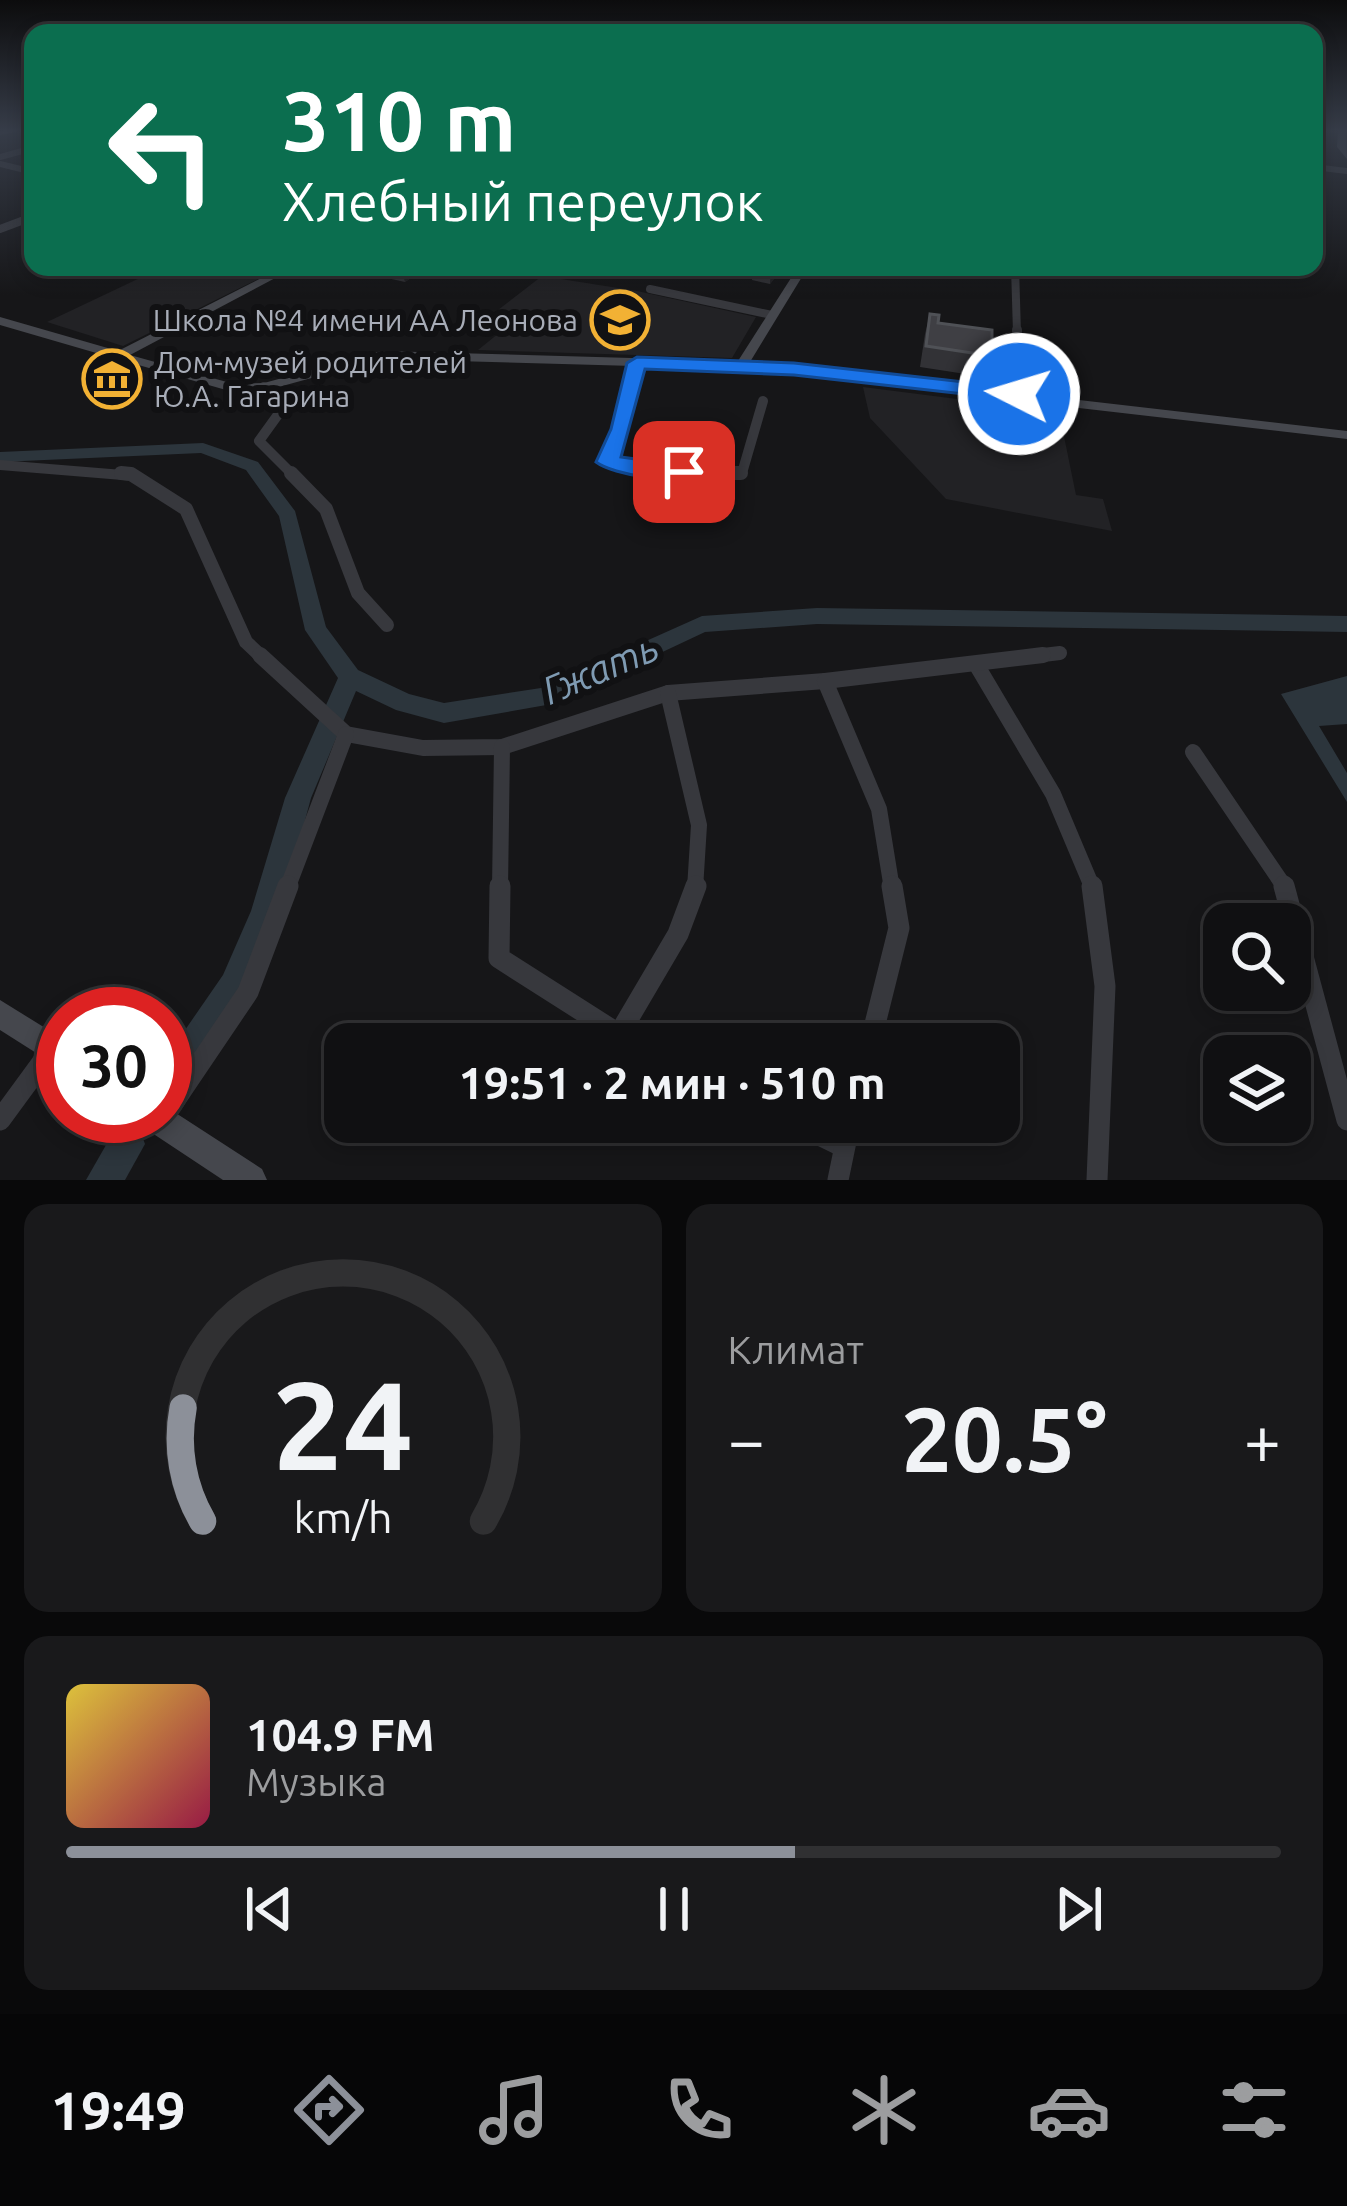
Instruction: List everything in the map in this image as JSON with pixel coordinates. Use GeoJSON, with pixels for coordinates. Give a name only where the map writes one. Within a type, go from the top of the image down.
{"type":"FeatureCollection","features":[{"type":"Feature","properties":{"kind":"main road"},"geometry":{"type":"LineString","coordinates":[[116,357],[274,276]]}},
{"type":"Feature","properties":{"kind":"main road"},"geometry":{"type":"LineString","coordinates":[[742,365],[797,276]]}},
{"type":"Feature","properties":{"kind":"main road"},"geometry":{"type":"LineString","coordinates":[[0,321],[224,386],[264,387],[381,355],[742,365],[1347,435]]}},
{"type":"Feature","properties":{"kind":"main road"},"geometry":{"type":"LineString","coordinates":[[0,1014],[36,1039]]}},
{"type":"Feature","properties":{"kind":"main road"},"geometry":{"type":"LineString","coordinates":[[192,1139],[251,1180]]}},
{"type":"Feature","properties":{"kind":"street"},"geometry":{"type":"LineString","coordinates":[[1015,276],[1019,396]]}},
{"type":"Feature","properties":{"kind":"street"},"geometry":{"type":"LineString","coordinates":[[650,289],[772,315]]}},
{"type":"Feature","properties":{"kind":"street"},"geometry":{"type":"LineString","coordinates":[[637,363],[622,429],[608,462],[723,477],[742,472],[763,400]]}},
{"type":"Feature","properties":{"kind":"street"},"geometry":{"type":"LineString","coordinates":[[264,387],[290,398],[259,441],[326,509],[358,593],[387,625]]}},
{"type":"Feature","properties":{"kind":"street"},"geometry":{"type":"LineString","coordinates":[[0,465],[131,474],[186,509],[246,642],[346,734],[423,748],[502,747],[668,693],[825,681],[1060,653]]}},
{"type":"Feature","properties":{"kind":"street"},"geometry":{"type":"LineString","coordinates":[[976,664],[1056,797],[1091,880],[1103,959],[1097,1180]]}},
{"type":"Feature","properties":{"kind":"street"},"geometry":{"type":"LineString","coordinates":[[825,681],[879,809],[899,928],[875,1023]]}},
{"type":"Feature","properties":{"kind":"street"},"geometry":{"type":"LineString","coordinates":[[634,1023],[670,950],[699,868],[691,779],[668,693]]}},
{"type":"Feature","properties":{"kind":"street"},"geometry":{"type":"LineString","coordinates":[[192,1072],[248,992],[346,734]]}},
{"type":"Feature","properties":{"kind":"street"},"geometry":{"type":"LineString","coordinates":[[502,747],[499,958],[600,1023]]}},
{"type":"Feature","properties":{"kind":"street"},"geometry":{"type":"LineString","coordinates":[[1193,752],[1287,890],[1347,1120]]}},
{"type":"Feature","properties":{"kind":"street"},"geometry":{"type":"LineString","coordinates":[[0,1120],[36,1078]]}},
{"type":"Feature","properties":{"kind":"street"},"geometry":{"type":"LineString","coordinates":[[836,1143],[844,1147]]}},
{"type":"Feature","properties":{"kind":"street"},"geometry":{"type":"LineString","coordinates":[[838,1180],[845,1143]]}},
{"type":"Feature","properties":{"kind":"shaded area"},"geometry":{"type":"Polygon","coordinates":[[[144,276],[264,276],[123,346],[47,322],[144,276]]]}},
{"type":"Feature","properties":{"kind":"shaded area","name":"Школа №4 имени АА Леонова"},"geometry":{"type":"Polygon","coordinates":[[[542,276],[756,317],[732,358],[478,350],[504,329],[481,323],[542,276]]]}},
{"type":"Feature","properties":{"kind":"shaded area"},"geometry":{"type":"Polygon","coordinates":[[[863,387],[1059,412],[1076,495],[1103,499],[1112,531],[946,499],[870,418],[863,387]]]}},
{"type":"Feature","properties":{"kind":"shaded area"},"geometry":{"type":"Polygon","coordinates":[[[1347,676],[1347,724],[1319,726],[1347,773],[1347,802],[1281,694],[1347,676]]]}},
{"type":"Feature","properties":{"kind":"building"},"geometry":{"type":"Polygon","coordinates":[[[930,314],[939,315],[938,323],[992,330],[992,356],[926,346],[930,314]]]}},
{"type":"Feature","properties":{"kind":"waterway","name":"Гжать"},"geometry":{"type":"LineString","coordinates":[[0,457],[203,448],[252,466],[288,515],[316,630],[350,677]]}},
{"type":"Feature","properties":{"kind":"waterway","name":"Гжать"},"geometry":{"type":"LineString","coordinates":[[350,677],[404,703],[444,713],[544,697],[702,624],[817,616],[1347,624]]}},
{"type":"Feature","properties":{"kind":"waterway"},"geometry":{"type":"LineString","coordinates":[[192,1049],[234,986],[265,913],[298,798],[350,677]]}},
{"type":"Feature","properties":{"kind":"waterway"},"geometry":{"type":"LineString","coordinates":[[104,1180],[127,1144]]}},
{"type":"Feature","properties":{"kind":"place","name":"Школа №4 имени АА Леонова"},"geometry":{"type":"Point","coordinates":[620,320]}},
{"type":"Feature","properties":{"kind":"place","name":"Дом-музей родителей Ю.А. Гагарина"},"geometry":{"type":"Point","coordinates":[112,379]}},
{"type":"Feature","properties":{"kind":"route"},"geometry":{"type":"LineString","coordinates":[[684,472],[608,462],[622,429],[637,363],[794,369],[1019,394]]}}]}
